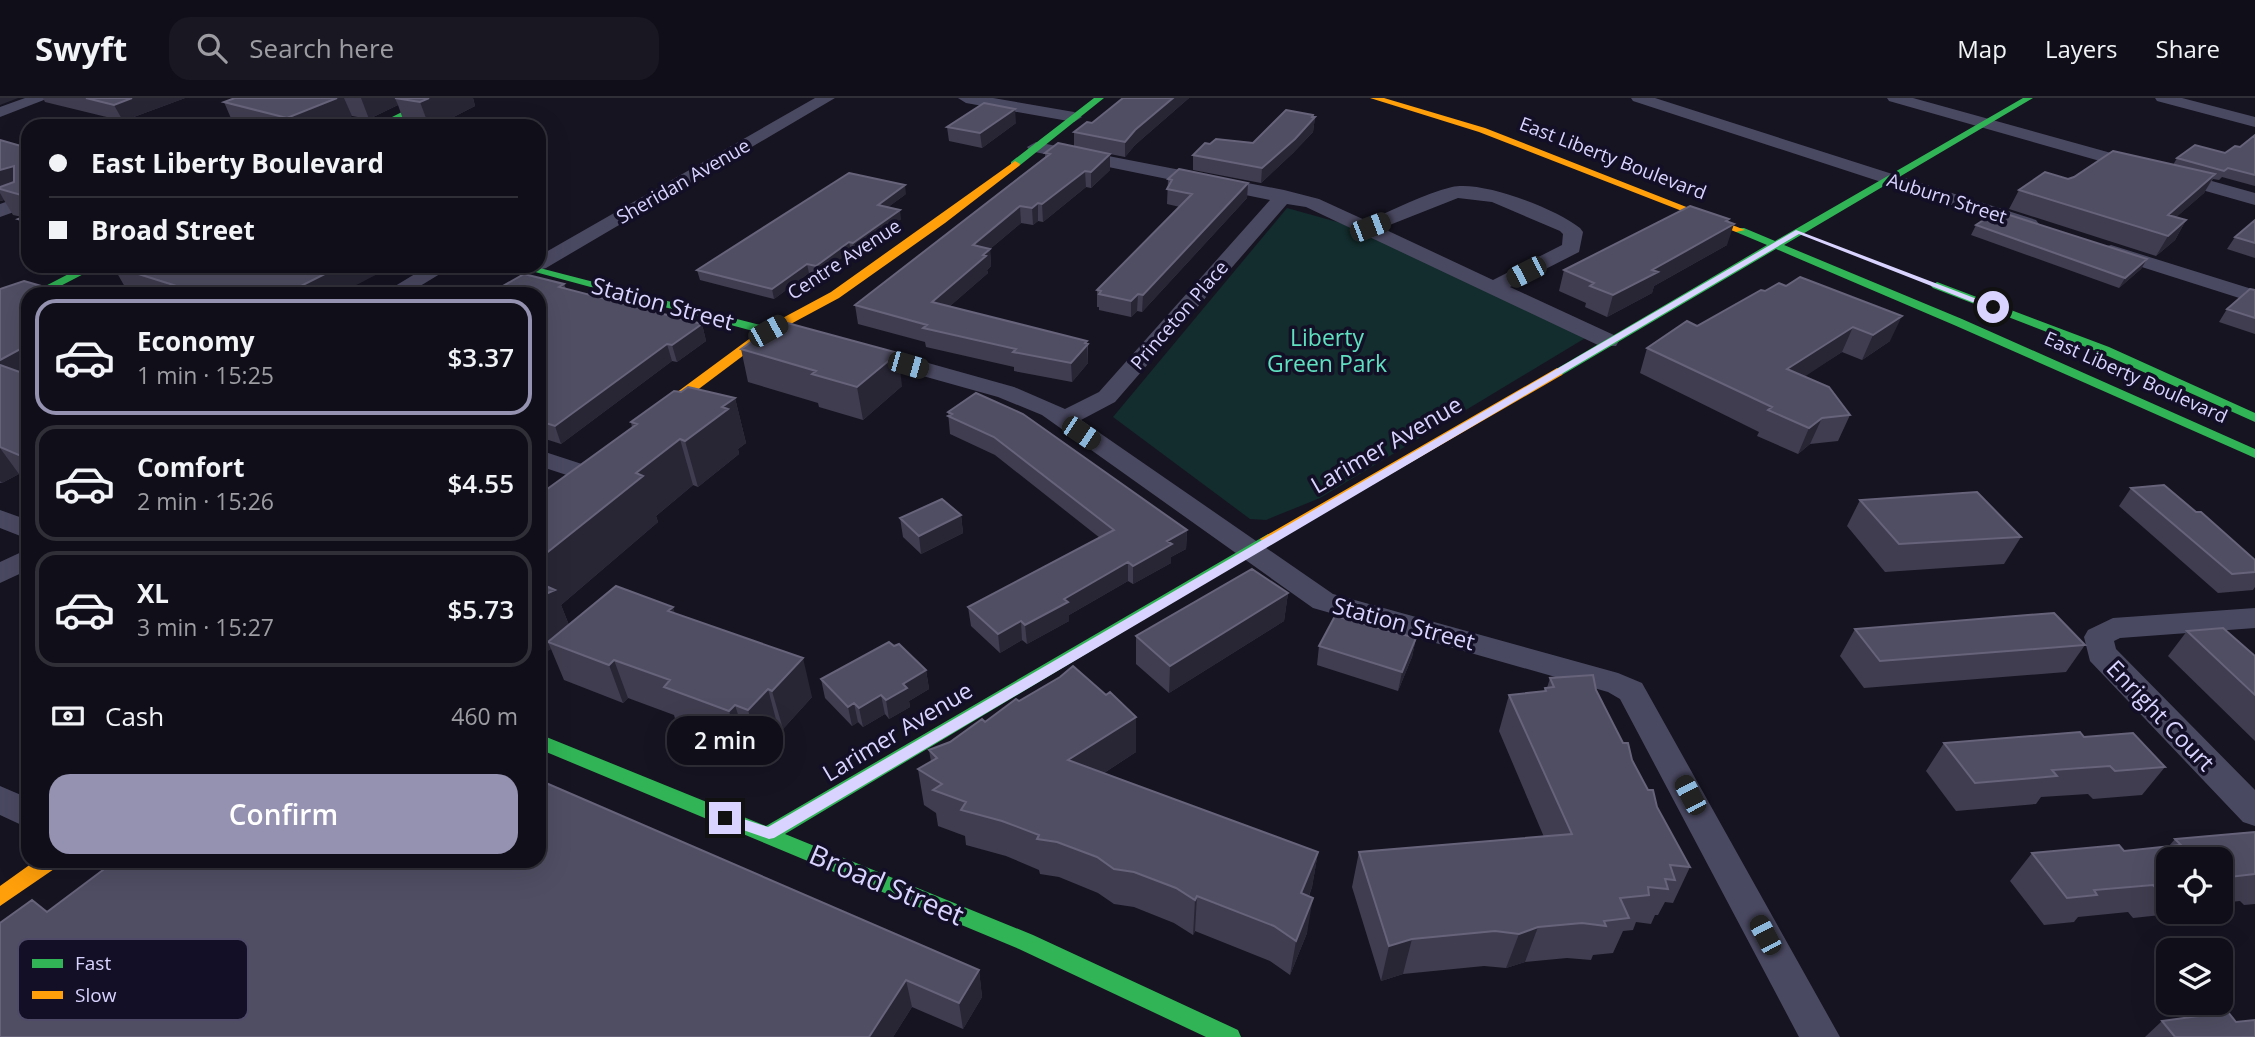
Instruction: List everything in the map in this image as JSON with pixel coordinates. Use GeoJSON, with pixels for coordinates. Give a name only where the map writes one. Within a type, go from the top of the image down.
{"type":"FeatureCollection","features":[{"type":"Feature","properties":{"kind":"main road"},"geometry":{"type":"LineString","coordinates":[[394,119],[437,98]]}},
{"type":"Feature","properties":{"kind":"main road","name":"Centre Avenue"},"geometry":{"type":"LineString","coordinates":[[642,425],[768,331],[835,295],[941,220],[1100,98]]}},
{"type":"Feature","properties":{"kind":"main road","name":"East Liberty Boulevard"},"geometry":{"type":"LineString","coordinates":[[1374,98],[1493,134],[1776,243],[2070,369],[2255,454]]}},
{"type":"Feature","properties":{"kind":"main road","name":"Larimer Avenue"},"geometry":{"type":"LineString","coordinates":[[769,834],[1249,550],[2029,98]]}},
{"type":"Feature","properties":{"kind":"main road"},"geometry":{"type":"LineString","coordinates":[[1777,223],[1816,238]]}},
{"type":"Feature","properties":{"kind":"main road","name":"Station Street"},"geometry":{"type":"LineString","coordinates":[[546,270],[768,331]]}},
{"type":"Feature","properties":{"kind":"main road"},"geometry":{"type":"LineString","coordinates":[[48,287],[78,273]]}},
{"type":"Feature","properties":{"kind":"main road","name":"East Liberty Boulevard"},"geometry":{"type":"LineString","coordinates":[[1916,278],[2105,350],[2255,418]]}},
{"type":"Feature","properties":{"kind":"main road","name":"Broad Street"},"geometry":{"type":"LineString","coordinates":[[546,744],[1026,942],[1169,1011],[1230,1037]]}},
{"type":"Feature","properties":{"kind":"main road"},"geometry":{"type":"LineString","coordinates":[[0,897],[40,868]]}},
{"type":"Feature","properties":{"kind":"street"},"geometry":{"type":"LineString","coordinates":[[0,111],[41,98]]}},
{"type":"Feature","properties":{"kind":"street","name":"Sheridan Avenue"},"geometry":{"type":"LineString","coordinates":[[546,257],[827,98]]}},
{"type":"Feature","properties":{"kind":"street"},"geometry":{"type":"LineString","coordinates":[[966,98],[1074,117]]}},
{"type":"Feature","properties":{"kind":"street","name":"Auburn Street"},"geometry":{"type":"LineString","coordinates":[[1639,98],[2048,230]]}},
{"type":"Feature","properties":{"kind":"street"},"geometry":{"type":"LineString","coordinates":[[1895,98],[2255,200]]}},
{"type":"Feature","properties":{"kind":"street"},"geometry":{"type":"LineString","coordinates":[[2163,98],[2255,122]]}},
{"type":"Feature","properties":{"kind":"street"},"geometry":{"type":"LineString","coordinates":[[1036,147],[1312,203],[1370,227],[1608,341]]}},
{"type":"Feature","properties":{"kind":"street"},"geometry":{"type":"LineString","coordinates":[[1370,227],[1455,192],[1471,191],[1487,193],[1573,232],[1572,248],[1495,287]]}},
{"type":"Feature","properties":{"kind":"street","name":"Princeton Place"},"geometry":{"type":"LineString","coordinates":[[1063,420],[1107,397],[1284,196]]}},
{"type":"Feature","properties":{"kind":"street"},"geometry":{"type":"LineString","coordinates":[[0,211],[21,203]]}},
{"type":"Feature","properties":{"kind":"street"},"geometry":{"type":"LineString","coordinates":[[2087,243],[2255,297]]}},
{"type":"Feature","properties":{"kind":"street"},"geometry":{"type":"LineString","coordinates":[[405,287],[430,273]]}},
{"type":"Feature","properties":{"kind":"street","name":"Station Street"},"geometry":{"type":"LineString","coordinates":[[768,331],[824,341],[1006,392],[1050,410],[1323,601],[1618,684],[1630,691],[1646,714],[1819,1037]]}},
{"type":"Feature","properties":{"kind":"street"},"geometry":{"type":"LineString","coordinates":[[546,461],[576,473]]}},
{"type":"Feature","properties":{"kind":"street"},"geometry":{"type":"LineString","coordinates":[[0,518],[21,527]]}},
{"type":"Feature","properties":{"kind":"street"},"geometry":{"type":"LineString","coordinates":[[0,574],[21,562]]}},
{"type":"Feature","properties":{"kind":"street","name":"Enright Court"},"geometry":{"type":"LineString","coordinates":[[2255,618],[2113,628],[2099,637],[2101,653],[2255,812]]}},
{"type":"Feature","properties":{"kind":"street"},"geometry":{"type":"LineString","coordinates":[[0,799],[21,810]]}},
{"type":"Feature","properties":{"kind":"green space","name":"Liberty Green Park"},"geometry":{"type":"Polygon","coordinates":[[[1287,208],[1341,223],[1592,334],[1320,498],[1266,520],[1250,519],[1113,417],[1287,208]]]}},
{"type":"Feature","properties":{"kind":"building"},"geometry":{"type":"Polygon","coordinates":[[[86,98],[132,98],[114,105],[86,98]]]}},
{"type":"Feature","properties":{"kind":"building"},"geometry":{"type":"Polygon","coordinates":[[[235,98],[337,98],[287,118],[224,102],[235,98]]]}},
{"type":"Feature","properties":{"kind":"building"},"geometry":{"type":"Polygon","coordinates":[[[395,98],[429,98],[420,102],[395,98]]]}},
{"type":"Feature","properties":{"kind":"building"},"geometry":{"type":"Polygon","coordinates":[[[1123,98],[1173,98],[1125,142],[1074,132],[1087,122],[1092,123],[1123,98]]]}},
{"type":"Feature","properties":{"kind":"building"},"geometry":{"type":"Polygon","coordinates":[[[984,103],[1015,109],[980,133],[947,127],[984,103]]]}},
{"type":"Feature","properties":{"kind":"building"},"geometry":{"type":"Polygon","coordinates":[[[1286,110],[1315,117],[1262,168],[1193,155],[1205,143],[1210,144],[1216,139],[1253,143],[1286,110]]]}},
{"type":"Feature","properties":{"kind":"building"},"geometry":{"type":"Polygon","coordinates":[[[2255,135],[2255,175],[2228,168],[2224,171],[2177,158],[2195,145],[2225,153],[2235,146],[2240,147],[2255,135]]]}},
{"type":"Feature","properties":{"kind":"building"},"geometry":{"type":"Polygon","coordinates":[[[0,140],[21,146],[21,195],[0,189],[14,182],[14,166],[0,170],[0,140]]]}},
{"type":"Feature","properties":{"kind":"building"},"geometry":{"type":"Polygon","coordinates":[[[1058,143],[1110,154],[1091,172],[1085,171],[1042,204],[1038,203],[1032,208],[1020,206],[973,245],[990,249],[983,255],[986,256],[932,302],[1087,341],[1085,343],[1088,344],[1071,363],[1013,352],[1016,349],[923,328],[927,325],[855,305],[1050,154],[1045,153],[1058,143]]]}},
{"type":"Feature","properties":{"kind":"building"},"geometry":{"type":"Polygon","coordinates":[[[2113,151],[2215,174],[2168,215],[2186,220],[2168,236],[2019,190],[2045,172],[2068,179],[2074,177],[2113,151]]]}},
{"type":"Feature","properties":{"kind":"building"},"geometry":{"type":"Polygon","coordinates":[[[1179,169],[1248,183],[1143,295],[1138,294],[1131,301],[1099,294],[1101,291],[1097,290],[1192,194],[1167,189],[1172,180],[1168,179],[1179,169]]]}},
{"type":"Feature","properties":{"kind":"building"},"geometry":{"type":"Polygon","coordinates":[[[849,173],[905,185],[878,205],[900,210],[816,266],[807,264],[772,289],[697,270],[849,173]]]}},
{"type":"Feature","properties":{"kind":"building"},"geometry":{"type":"Polygon","coordinates":[[[1690,206],[1729,219],[1726,221],[1734,224],[1652,270],[1658,272],[1613,295],[1590,286],[1594,283],[1564,270],[1690,206]]]}},
{"type":"Feature","properties":{"kind":"building"},"geometry":{"type":"Polygon","coordinates":[[[1997,211],[2147,259],[2125,278],[1976,225],[1997,211]]]}},
{"type":"Feature","properties":{"kind":"building"},"geometry":{"type":"Polygon","coordinates":[[[2255,220],[2255,243],[2235,237],[2255,220]]]}},
{"type":"Feature","properties":{"kind":"building"},"geometry":{"type":"Polygon","coordinates":[[[135,273],[327,273],[299,287],[180,287],[135,273]]]}},
{"type":"Feature","properties":{"kind":"building"},"geometry":{"type":"Polygon","coordinates":[[[524,274],[564,284],[559,287],[702,324],[672,345],[667,344],[555,426],[546,423],[546,287],[501,287],[524,274]]]}},
{"type":"Feature","properties":{"kind":"building"},"geometry":{"type":"Polygon","coordinates":[[[1800,277],[1902,316],[1873,335],[1853,327],[1787,369],[1829,387],[1850,415],[1822,418],[1809,428],[1768,410],[1772,407],[1647,348],[1687,321],[1697,326],[1761,290],[1765,291],[1779,283],[1786,286],[1800,277]]]}},
{"type":"Feature","properties":{"kind":"building"},"geometry":{"type":"Polygon","coordinates":[[[24,281],[45,287],[21,287],[21,349],[0,360],[0,289],[24,281]]]}},
{"type":"Feature","properties":{"kind":"building"},"geometry":{"type":"Polygon","coordinates":[[[2250,289],[2255,290],[2255,318],[2227,309],[2250,289]]]}},
{"type":"Feature","properties":{"kind":"building"},"geometry":{"type":"Polygon","coordinates":[[[780,321],[898,353],[857,387],[812,374],[816,371],[741,349],[780,321]]]}},
{"type":"Feature","properties":{"kind":"building"},"geometry":{"type":"Polygon","coordinates":[[[0,365],[21,372],[21,456],[0,447],[0,365]]]}},
{"type":"Feature","properties":{"kind":"building"},"geometry":{"type":"Polygon","coordinates":[[[688,387],[735,398],[722,407],[728,409],[685,441],[680,439],[636,473],[643,476],[546,553],[546,490],[637,424],[631,422],[674,391],[681,392],[688,387]]]}},
{"type":"Feature","properties":{"kind":"building"},"geometry":{"type":"Polygon","coordinates":[[[976,393],[1023,414],[1187,530],[1167,541],[1172,544],[1133,566],[1128,562],[1064,599],[1068,602],[1025,625],[1021,621],[998,634],[968,607],[1114,530],[994,437],[948,416],[952,414],[948,412],[976,393]]]}},
{"type":"Feature","properties":{"kind":"building"},"geometry":{"type":"Polygon","coordinates":[[[2164,485],[2196,512],[2201,512],[2255,560],[2255,572],[2232,574],[2131,488],[2164,485]]]}},
{"type":"Feature","properties":{"kind":"building"},"geometry":{"type":"Polygon","coordinates":[[[1977,492],[2021,537],[1899,544],[1860,500],[1977,492]]]}},
{"type":"Feature","properties":{"kind":"building"},"geometry":{"type":"Polygon","coordinates":[[[942,499],[961,515],[919,536],[900,518],[942,499]]]}},
{"type":"Feature","properties":{"kind":"building"},"geometry":{"type":"Polygon","coordinates":[[[1252,569],[1288,593],[1170,666],[1136,636],[1252,569]]]}},
{"type":"Feature","properties":{"kind":"building"},"geometry":{"type":"Polygon","coordinates":[[[546,586],[555,590],[546,594],[546,586]]]}},
{"type":"Feature","properties":{"kind":"building"},"geometry":{"type":"Polygon","coordinates":[[[616,586],[673,607],[668,611],[803,658],[772,691],[768,689],[748,710],[735,705],[729,711],[664,687],[670,680],[614,660],[609,665],[548,642],[616,586]]]}},
{"type":"Feature","properties":{"kind":"building"},"geometry":{"type":"Polygon","coordinates":[[[2054,613],[2085,645],[1880,661],[1855,629],[2054,613]]]}},
{"type":"Feature","properties":{"kind":"building"},"geometry":{"type":"Polygon","coordinates":[[[1335,616],[1416,638],[1402,672],[1319,646],[1335,616]]]}},
{"type":"Feature","properties":{"kind":"building"},"geometry":{"type":"Polygon","coordinates":[[[2223,628],[2255,656],[2255,695],[2187,631],[2223,628]]]}},
{"type":"Feature","properties":{"kind":"building"},"geometry":{"type":"Polygon","coordinates":[[[889,642],[894,646],[899,644],[926,670],[903,684],[907,688],[886,700],[881,695],[859,708],[854,703],[848,707],[821,679],[889,642]]]}},
{"type":"Feature","properties":{"kind":"building"},"geometry":{"type":"Polygon","coordinates":[[[1073,666],[1106,695],[1110,692],[1136,717],[1068,760],[1318,852],[1301,893],[1313,898],[1296,941],[1274,926],[1197,896],[1195,900],[1176,888],[1134,872],[1114,869],[1097,857],[1057,842],[1037,839],[1039,835],[1002,821],[961,810],[966,802],[933,790],[942,784],[918,769],[937,758],[929,750],[950,742],[982,719],[985,722],[1016,699],[1019,701],[1060,677],[1073,666]]]}},
{"type":"Feature","properties":{"kind":"building"},"geometry":{"type":"Polygon","coordinates":[[[1593,675],[1596,690],[1623,743],[1628,743],[1632,760],[1648,790],[1653,790],[1657,807],[1690,867],[1670,865],[1675,880],[1665,879],[1668,889],[1648,887],[1649,895],[1620,898],[1629,918],[1604,921],[1606,926],[1582,923],[1538,927],[1519,934],[1495,931],[1412,939],[1389,946],[1359,852],[1572,834],[1509,695],[1546,691],[1545,688],[1554,687],[1550,678],[1593,675]]]}},
{"type":"Feature","properties":{"kind":"building"},"geometry":{"type":"Polygon","coordinates":[[[2080,732],[2084,737],[2133,733],[2165,767],[2115,771],[2110,766],[2052,770],[2057,776],[1975,783],[1944,743],[2080,732]]]}},
{"type":"Feature","properties":{"kind":"building"},"geometry":{"type":"Polygon","coordinates":[[[546,783],[979,970],[959,1003],[906,980],[869,1037],[0,1037],[0,923],[32,900],[47,912],[106,868],[546,868],[546,783]]]}},
{"type":"Feature","properties":{"kind":"building"},"geometry":{"type":"Polygon","coordinates":[[[2255,832],[2255,874],[2233,877],[2233,847],[2162,847],[2181,845],[2175,839],[2255,832]]]}},
{"type":"Feature","properties":{"kind":"building"},"geometry":{"type":"Polygon","coordinates":[[[2119,845],[2124,851],[2156,848],[2156,888],[2153,885],[2094,890],[2097,895],[2067,898],[2032,853],[2119,845]]]}},
{"type":"Feature","properties":{"kind":"building"},"geometry":{"type":"Polygon","coordinates":[[[2206,1015],[2230,1015],[2236,1022],[2255,1020],[2255,1037],[2175,1037],[2162,1021],[2206,1015]]]}},
{"type":"Feature","properties":{"kind":"traffic: fast"},"geometry":{"type":"LineString","coordinates":[[394,119],[437,98]]}},
{"type":"Feature","properties":{"kind":"traffic: fast"},"geometry":{"type":"LineString","coordinates":[[1015,164],[1100,98]]}},
{"type":"Feature","properties":{"kind":"traffic: fast"},"geometry":{"type":"LineString","coordinates":[[1557,372],[2029,98]]}},
{"type":"Feature","properties":{"kind":"traffic: fast"},"geometry":{"type":"LineString","coordinates":[[1740,230],[1958,322],[2255,454]]}},
{"type":"Feature","properties":{"kind":"traffic: fast"},"geometry":{"type":"LineString","coordinates":[[50,287],[79,273]]}},
{"type":"Feature","properties":{"kind":"traffic: fast"},"geometry":{"type":"LineString","coordinates":[[546,273],[768,331]]}},
{"type":"Feature","properties":{"kind":"traffic: fast"},"geometry":{"type":"LineString","coordinates":[[1937,286],[2105,350],[2255,418]]}},
{"type":"Feature","properties":{"kind":"traffic: fast"},"geometry":{"type":"LineString","coordinates":[[769,834],[1268,539]]}},
{"type":"Feature","properties":{"kind":"traffic: fast"},"geometry":{"type":"LineString","coordinates":[[546,744],[1026,942],[1230,1037]]}},
{"type":"Feature","properties":{"kind":"traffic: slow"},"geometry":{"type":"LineString","coordinates":[[1374,98],[1482,130],[1740,230]]}},
{"type":"Feature","properties":{"kind":"traffic: slow"},"geometry":{"type":"LineString","coordinates":[[651,418],[768,331],[835,295],[941,221],[1015,164]]}},
{"type":"Feature","properties":{"kind":"traffic: slow"},"geometry":{"type":"LineString","coordinates":[[1268,539],[1557,372]]}},
{"type":"Feature","properties":{"kind":"traffic: slow"},"geometry":{"type":"LineString","coordinates":[[0,897],[40,868]]}},
{"type":"Feature","properties":{"kind":"route"},"geometry":{"type":"LineString","coordinates":[[725,818],[769,834],[1249,550],[1798,231],[1993,307]]}}]}
